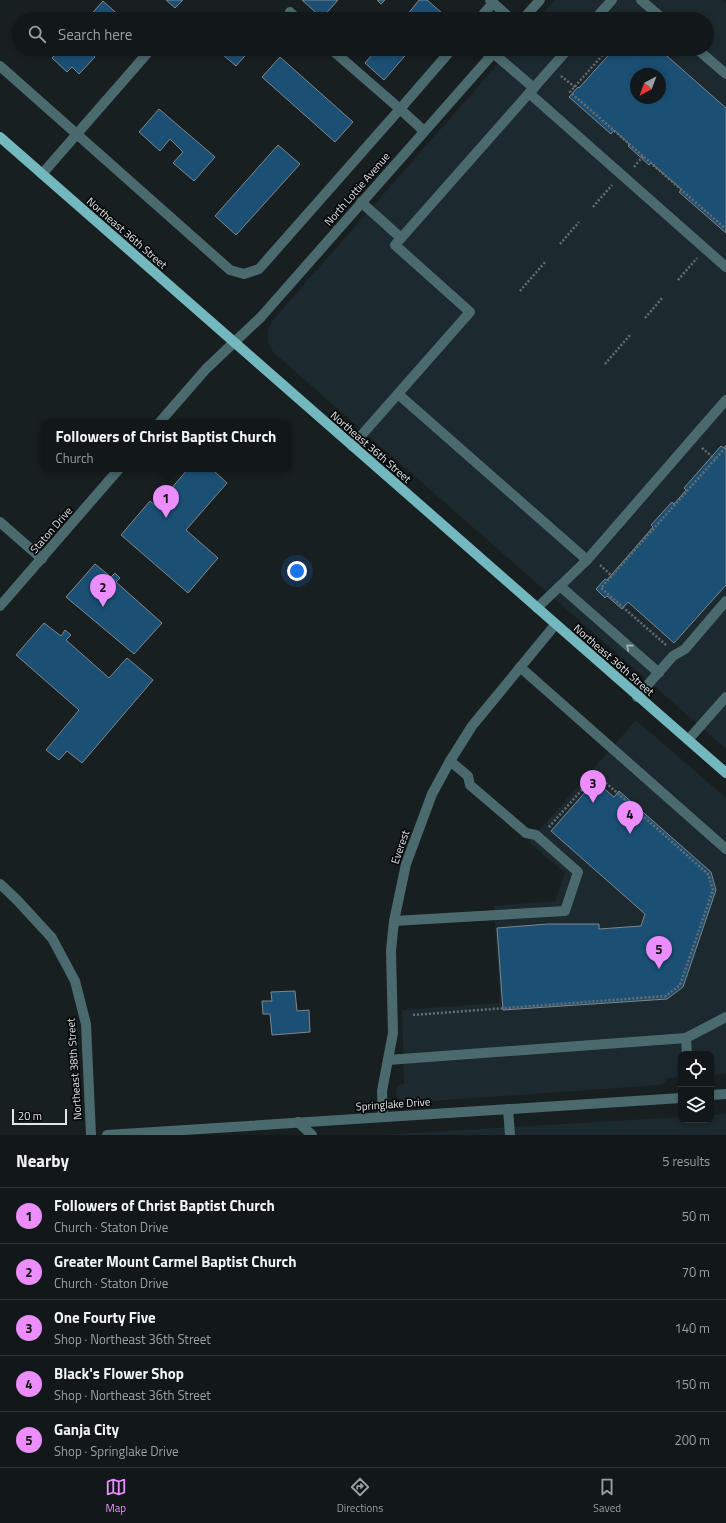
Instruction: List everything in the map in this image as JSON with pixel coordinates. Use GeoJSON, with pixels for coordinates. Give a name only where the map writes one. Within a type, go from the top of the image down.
{"type":"FeatureCollection","features":[{"type":"Feature","properties":{"kind":"main road","name":"Northeast 36th Street"},"geometry":{"type":"LineString","coordinates":[[0,137],[637,697],[726,773]]}},
{"type":"Feature","properties":{"kind":"street"},"geometry":{"type":"LineString","coordinates":[[529,12],[540,0]]}},
{"type":"Feature","properties":{"kind":"street"},"geometry":{"type":"LineString","coordinates":[[601,12],[612,0]]}},
{"type":"Feature","properties":{"kind":"street"},"geometry":{"type":"LineString","coordinates":[[641,0],[655,12]]}},
{"type":"Feature","properties":{"kind":"street"},"geometry":{"type":"LineString","coordinates":[[484,12],[491,1],[503,12]]}},
{"type":"Feature","properties":{"kind":"street"},"geometry":{"type":"LineString","coordinates":[[42,174],[145,56]]}},
{"type":"Feature","properties":{"kind":"street"},"geometry":{"type":"LineString","coordinates":[[339,56],[424,131]]}},
{"type":"Feature","properties":{"kind":"street"},"geometry":{"type":"LineString","coordinates":[[0,66],[230,270],[244,274],[259,269],[446,56]]}},
{"type":"Feature","properties":{"kind":"street","name":"North Lottie Avenue"},"geometry":{"type":"LineString","coordinates":[[234,343],[261,317],[491,56]]}},
{"type":"Feature","properties":{"kind":"street"},"geometry":{"type":"LineString","coordinates":[[500,56],[531,91],[726,267]]}},
{"type":"Feature","properties":{"kind":"street"},"geometry":{"type":"LineString","coordinates":[[352,446],[470,312],[395,245],[562,56]]}},
{"type":"Feature","properties":{"kind":"street"},"geometry":{"type":"LineString","coordinates":[[705,56],[726,74]]}},
{"type":"Feature","properties":{"kind":"street"},"geometry":{"type":"LineString","coordinates":[[361,202],[401,238]]}},
{"type":"Feature","properties":{"kind":"street"},"geometry":{"type":"LineString","coordinates":[[162,420],[206,370],[234,343]]}},
{"type":"Feature","properties":{"kind":"street"},"geometry":{"type":"LineString","coordinates":[[398,394],[587,560]]}},
{"type":"Feature","properties":{"kind":"street"},"geometry":{"type":"LineString","coordinates":[[537,608],[587,560],[726,400]]}},
{"type":"Feature","properties":{"kind":"street","name":"Staton Drive"},"geometry":{"type":"LineString","coordinates":[[0,606],[116,472]]}},
{"type":"Feature","properties":{"kind":"street"},"geometry":{"type":"LineString","coordinates":[[0,522],[42,558]]}},
{"type":"Feature","properties":{"kind":"street"},"geometry":{"type":"LineString","coordinates":[[560,586],[659,672]]}},
{"type":"Feature","properties":{"kind":"street"},"geometry":{"type":"LineString","coordinates":[[637,697],[673,656],[685,650],[726,601]]}},
{"type":"Feature","properties":{"kind":"street","name":"Everest"},"geometry":{"type":"LineString","coordinates":[[384,1117],[382,1091],[393,1033],[391,951],[394,921],[406,864],[432,794],[450,761],[472,726],[555,625]]}},
{"type":"Feature","properties":{"kind":"street"},"geometry":{"type":"LineString","coordinates":[[520,667],[726,849]]}},
{"type":"Feature","properties":{"kind":"street"},"geometry":{"type":"LineString","coordinates":[[688,740],[726,697]]}},
{"type":"Feature","properties":{"kind":"street"},"geometry":{"type":"LineString","coordinates":[[394,921],[565,911],[578,872],[536,835],[526,833],[470,785],[468,776],[450,761]]}},
{"type":"Feature","properties":{"kind":"street","name":"Northeast 38th Street"},"geometry":{"type":"LineString","coordinates":[[0,884],[52,938],[75,980],[86,1024],[91,1135]]}},
{"type":"Feature","properties":{"kind":"street"},"geometry":{"type":"LineString","coordinates":[[388,1060],[686,1038],[726,1017]]}},
{"type":"Feature","properties":{"kind":"street"},"geometry":{"type":"LineString","coordinates":[[686,1038],[687,1051]]}},
{"type":"Feature","properties":{"kind":"street"},"geometry":{"type":"LineString","coordinates":[[714,1095],[726,1094]]}},
{"type":"Feature","properties":{"kind":"street","name":"Springlake Drive"},"geometry":{"type":"LineString","coordinates":[[107,1135],[678,1098]]}},
{"type":"Feature","properties":{"kind":"street"},"geometry":{"type":"LineString","coordinates":[[508,1109],[510,1135]]}},
{"type":"Feature","properties":{"kind":"street"},"geometry":{"type":"LineString","coordinates":[[298,1122],[312,1135]]}},
{"type":"Feature","properties":{"kind":"path"},"geometry":{"type":"LineString","coordinates":[[602,56],[570,92],[726,229]]}},
{"type":"Feature","properties":{"kind":"path"},"geometry":{"type":"LineString","coordinates":[[629,172],[643,156]]}},
{"type":"Feature","properties":{"kind":"path"},"geometry":{"type":"LineString","coordinates":[[593,207],[612,185]]}},
{"type":"Feature","properties":{"kind":"path"},"geometry":{"type":"LineString","coordinates":[[560,244],[579,222]]}},
{"type":"Feature","properties":{"kind":"path"},"geometry":{"type":"LineString","coordinates":[[678,280],[697,258]]}},
{"type":"Feature","properties":{"kind":"path"},"geometry":{"type":"LineString","coordinates":[[520,291],[546,261]]}},
{"type":"Feature","properties":{"kind":"path"},"geometry":{"type":"LineString","coordinates":[[645,318],[663,297]]}},
{"type":"Feature","properties":{"kind":"path"},"geometry":{"type":"LineString","coordinates":[[605,364],[630,335]]}},
{"type":"Feature","properties":{"kind":"path"},"geometry":{"type":"LineString","coordinates":[[676,654],[600,588],[726,447]]}},
{"type":"Feature","properties":{"kind":"path"},"geometry":{"type":"LineString","coordinates":[[413,1015],[666,996],[680,985],[713,890],[708,874],[596,774],[539,838]]}},
{"type":"Feature","properties":{"kind":"shaded area"},"geometry":{"type":"Polygon","coordinates":[[[555,0],[722,0],[726,4],[726,749],[274,353],[268,344],[268,330],[272,321],[505,56],[714,56],[714,12],[544,12],[555,0]]]}},
{"type":"Feature","properties":{"kind":"shaded area"},"geometry":{"type":"Polygon","coordinates":[[[636,720],[726,798],[726,1074],[714,1075],[714,1051],[678,1051],[678,1077],[668,1078],[660,1085],[401,1102],[396,1095],[396,1090],[399,1085],[404,1084],[402,1010],[500,1003],[494,906],[555,901],[565,873],[529,842],[636,720]]]}},
{"type":"Feature","properties":{"kind":"shaded area"},"geometry":{"type":"Polygon","coordinates":[[[726,1114],[726,1135],[380,1135],[678,1117],[678,1123],[714,1123],[714,1115],[726,1114]]]}},
{"type":"Feature","properties":{"kind":"building"},"geometry":{"type":"Polygon","coordinates":[[[166,0],[183,0],[175,8],[166,0]]]}},
{"type":"Feature","properties":{"kind":"building"},"geometry":{"type":"Polygon","coordinates":[[[302,0],[338,0],[327,12],[315,12],[302,0]]]}},
{"type":"Feature","properties":{"kind":"building"},"geometry":{"type":"Polygon","coordinates":[[[377,0],[385,0],[381,4],[377,0]]]}},
{"type":"Feature","properties":{"kind":"building"},"geometry":{"type":"Polygon","coordinates":[[[419,0],[427,0],[441,12],[410,12],[419,0]]]}},
{"type":"Feature","properties":{"kind":"building"},"geometry":{"type":"Polygon","coordinates":[[[103,1],[115,12],[93,12],[103,1]]]}},
{"type":"Feature","properties":{"kind":"building"},"geometry":{"type":"Polygon","coordinates":[[[54,56],[95,57],[79,74],[72,67],[67,72],[52,58],[54,56]]]}},
{"type":"Feature","properties":{"kind":"building"},"geometry":{"type":"Polygon","coordinates":[[[224,56],[245,56],[236,66],[224,56]]]}},
{"type":"Feature","properties":{"kind":"building"},"geometry":{"type":"Polygon","coordinates":[[[371,56],[405,56],[384,80],[365,63],[371,56]]]}},
{"type":"Feature","properties":{"kind":"building"},"geometry":{"type":"Polygon","coordinates":[[[608,56],[667,56],[726,108],[726,233],[679,192],[682,190],[651,163],[649,165],[628,146],[629,144],[614,130],[611,134],[569,97],[608,56]]]}},
{"type":"Feature","properties":{"kind":"building"},"geometry":{"type":"Polygon","coordinates":[[[280,57],[353,122],[335,142],[262,77],[280,57]]]}},
{"type":"Feature","properties":{"kind":"building"},"geometry":{"type":"Polygon","coordinates":[[[159,109],[215,157],[194,181],[173,163],[183,152],[170,139],[160,151],[139,132],[159,109]]]}},
{"type":"Feature","properties":{"kind":"building"},"geometry":{"type":"Polygon","coordinates":[[[278,145],[300,164],[236,235],[215,216],[278,145]]]}},
{"type":"Feature","properties":{"kind":"building"},"geometry":{"type":"Polygon","coordinates":[[[726,445],[726,585],[674,643],[628,602],[622,609],[607,596],[605,598],[596,589],[605,579],[607,580],[653,527],[651,525],[672,502],[674,504],[686,490],[684,488],[721,446],[724,448],[726,445]]]}},
{"type":"Feature","properties":{"kind":"building"},"geometry":{"type":"Polygon","coordinates":[[[185,472],[215,472],[227,483],[186,530],[218,558],[188,593],[121,535],[150,501],[156,506],[185,472]]]}},
{"type":"Feature","properties":{"kind":"building"},"geometry":{"type":"Polygon","coordinates":[[[95,564],[111,577],[115,573],[120,578],[116,582],[162,623],[134,654],[66,597],[95,564]]]}},
{"type":"Feature","properties":{"kind":"building"},"geometry":{"type":"Polygon","coordinates":[[[44,623],[61,636],[65,630],[71,635],[66,640],[109,678],[127,658],[153,680],[82,763],[67,751],[59,760],[46,750],[79,710],[16,655],[44,623]]]}},
{"type":"Feature","properties":{"kind":"building"},"geometry":{"type":"Polygon","coordinates":[[[595,781],[614,797],[619,791],[711,872],[716,890],[683,987],[667,999],[503,1010],[497,928],[548,924],[599,924],[599,929],[641,926],[645,914],[551,831],[595,781]]]}},
{"type":"Feature","properties":{"kind":"building"},"geometry":{"type":"Polygon","coordinates":[[[295,991],[297,1011],[309,1010],[310,1032],[272,1035],[270,1014],[263,1014],[262,1001],[272,1001],[271,992],[295,991]]]}},
{"type":"Feature","properties":{"kind":"place","name":"Followers of Christ Baptist Church"},"geometry":{"type":"Point","coordinates":[166,518]}},
{"type":"Feature","properties":{"kind":"place","name":"Greater Mount Carmel Baptist Church"},"geometry":{"type":"Point","coordinates":[103,607]}},
{"type":"Feature","properties":{"kind":"place","name":"One Fourty Five"},"geometry":{"type":"Point","coordinates":[593,803]}},
{"type":"Feature","properties":{"kind":"place","name":"Black's Flower Shop"},"geometry":{"type":"Point","coordinates":[630,834]}},
{"type":"Feature","properties":{"kind":"place","name":"Ganja City"},"geometry":{"type":"Point","coordinates":[659,969]}}]}
